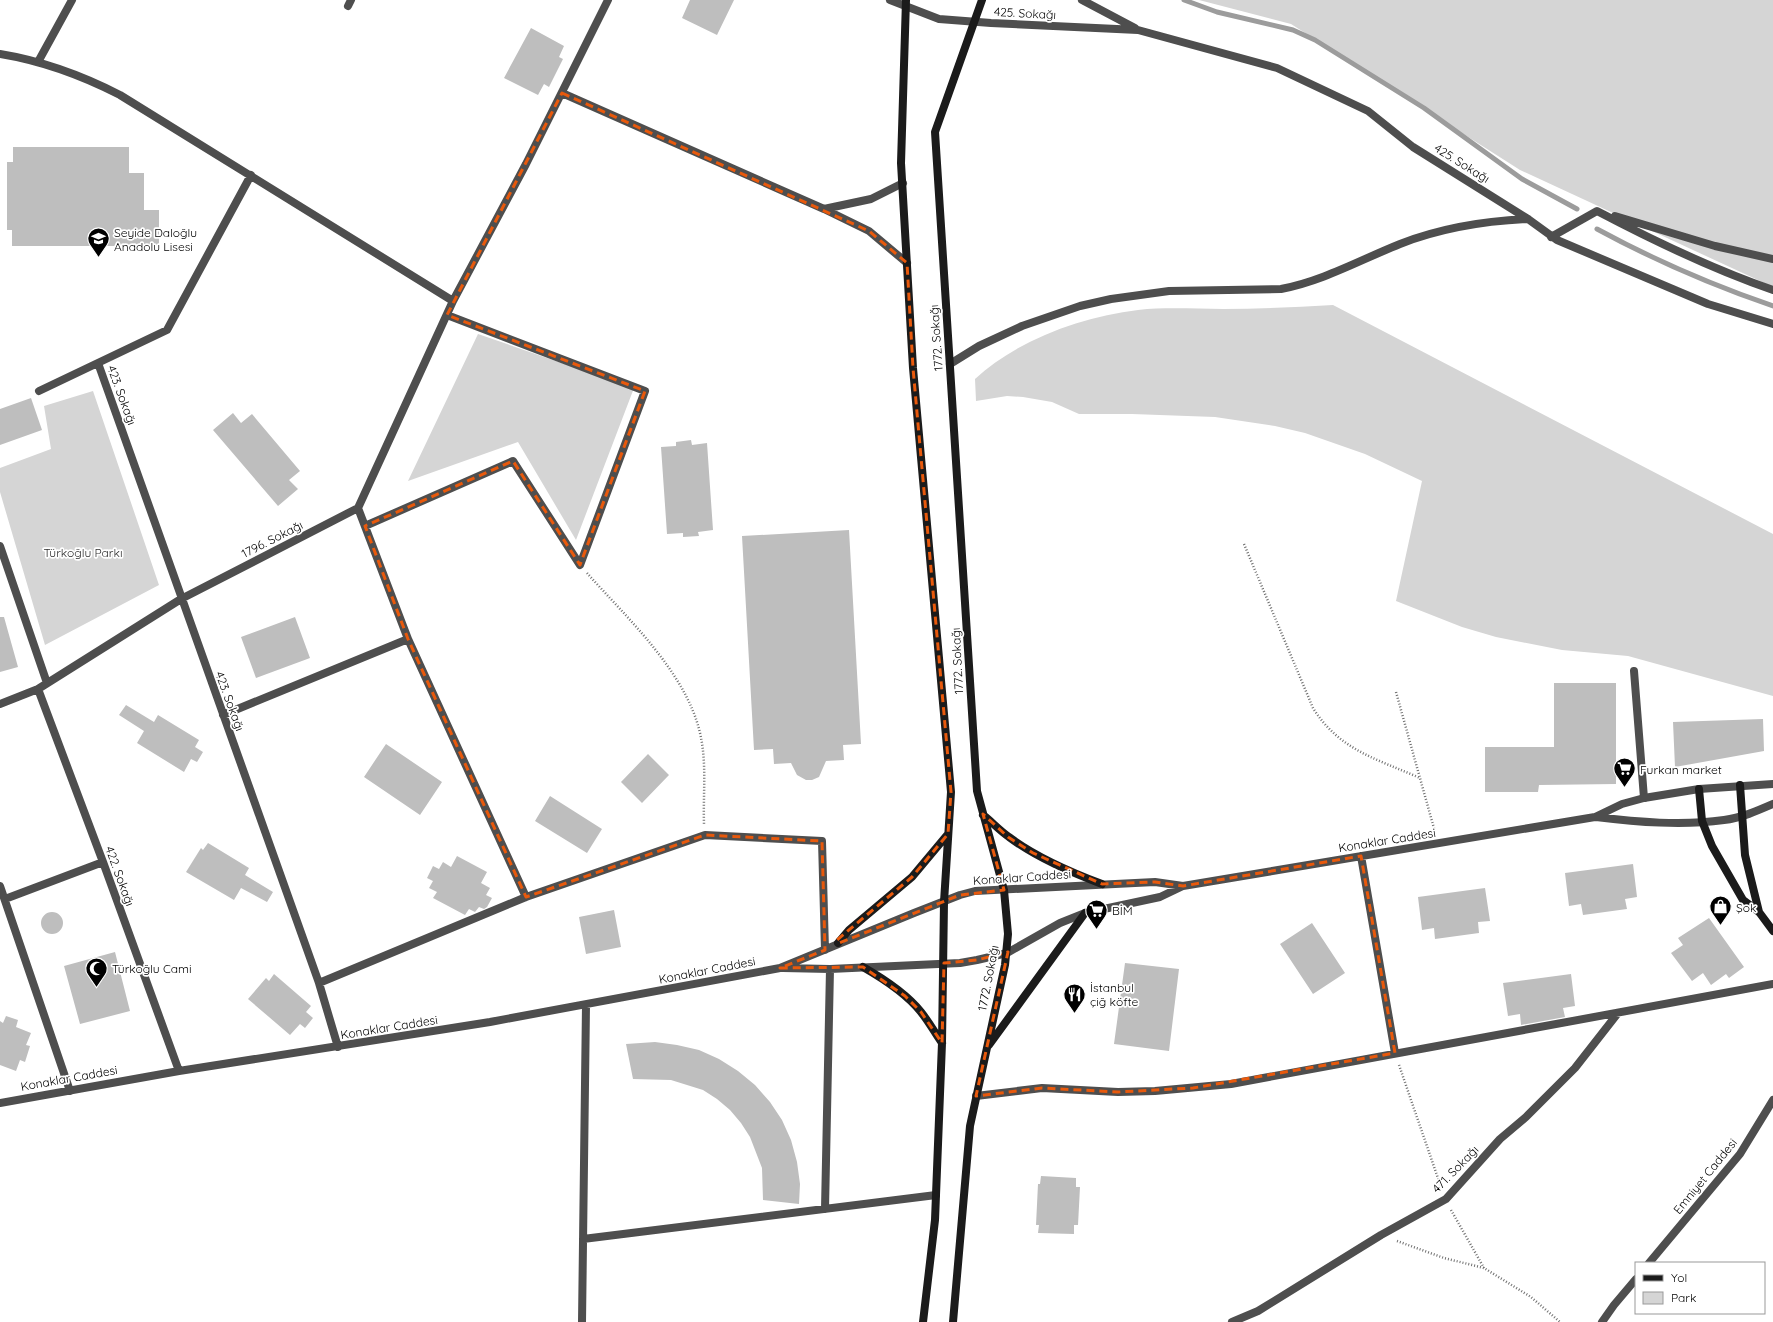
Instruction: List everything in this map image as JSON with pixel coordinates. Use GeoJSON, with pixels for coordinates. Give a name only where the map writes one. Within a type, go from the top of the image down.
{"type":"FeatureCollection","features":[{"type":"Feature","properties":{"kind":"street"},"geometry":{"type":"LineString","coordinates":[[38,62],[72,0]]}},
{"type":"Feature","properties":{"kind":"street"},"geometry":{"type":"LineString","coordinates":[[526,896],[408,640],[358,508],[453,302],[562,93],[608,0]]}},
{"type":"Feature","properties":{"kind":"street","name":"425. Sokağı"},"geometry":{"type":"LineString","coordinates":[[890,0],[905,3],[939,18],[973,22],[1138,30],[1277,68],[1368,111],[1413,147],[1528,219],[1564,244],[1708,304],[1773,324]]}},
{"type":"Feature","properties":{"kind":"street","name":"1772. Sokağı"},"geometry":{"type":"LineString","coordinates":[[952,1322],[970,1126],[1007,952],[1007,914],[1004,890],[977,791],[934,132],[982,0]]}},
{"type":"Feature","properties":{"kind":"street","name":"425. Sokağı"},"geometry":{"type":"LineString","coordinates":[[1082,0],[1138,30]]}},
{"type":"Feature","properties":{"kind":"street","name":"1772. Sokağı"},"geometry":{"type":"LineString","coordinates":[[905,3],[902,162],[913,368],[951,792],[944,902],[942,1043],[935,1220],[923,1322]]}},
{"type":"Feature","properties":{"kind":"street"},"geometry":{"type":"LineString","coordinates":[[0,54],[38,62],[75,73],[98,84],[251,176],[453,302]]}},
{"type":"Feature","properties":{"kind":"street"},"geometry":{"type":"LineString","coordinates":[[562,93],[824,209],[869,231],[907,264]]}},
{"type":"Feature","properties":{"kind":"street"},"geometry":{"type":"LineString","coordinates":[[39,391],[167,330],[251,176]]}},
{"type":"Feature","properties":{"kind":"street"},"geometry":{"type":"LineString","coordinates":[[824,209],[871,199],[903,183]]}},
{"type":"Feature","properties":{"kind":"street"},"geometry":{"type":"LineString","coordinates":[[1552,236],[1597,211],[1715,246],[1773,259]]}},
{"type":"Feature","properties":{"kind":"street"},"geometry":{"type":"LineString","coordinates":[[1597,211],[1681,253],[1724,272],[1773,290]]}},
{"type":"Feature","properties":{"kind":"street"},"geometry":{"type":"LineString","coordinates":[[950,364],[979,346],[1022,326],[1080,306],[1111,299],[1169,291],[1280,289],[1327,276],[1351,264],[1423,236],[1468,225],[1498,220],[1528,219]]}},
{"type":"Feature","properties":{"kind":"street"},"geometry":{"type":"LineString","coordinates":[[447,315],[645,391],[580,565]]}},
{"type":"Feature","properties":{"kind":"street","name":"423. Sokağı"},"geometry":{"type":"LineString","coordinates":[[98,363],[319,983],[338,1047]]}},
{"type":"Feature","properties":{"kind":"street"},"geometry":{"type":"LineString","coordinates":[[365,526],[513,462],[580,565]]}},
{"type":"Feature","properties":{"kind":"street","name":"1796. Sokağı"},"geometry":{"type":"LineString","coordinates":[[0,704],[38,689],[181,599],[358,508]]}},
{"type":"Feature","properties":{"kind":"street"},"geometry":{"type":"LineString","coordinates":[[0,546],[47,683]]}},
{"type":"Feature","properties":{"kind":"street"},"geometry":{"type":"LineString","coordinates":[[223,715],[408,640]]}},
{"type":"Feature","properties":{"kind":"street"},"geometry":{"type":"LineString","coordinates":[[1634,671],[1644,798]]}},
{"type":"Feature","properties":{"kind":"street","name":"422. Sokağı"},"geometry":{"type":"LineString","coordinates":[[38,689],[179,1071]]}},
{"type":"Feature","properties":{"kind":"street","name":"Konaklar Caddesi"},"geometry":{"type":"LineString","coordinates":[[780,968],[830,969],[944,964],[977,960],[1007,952],[1060,923],[1085,913],[1160,897],[1183,886],[1595,817],[1622,804],[1644,798],[1699,788],[1773,784]]}},
{"type":"Feature","properties":{"kind":"street"},"geometry":{"type":"LineString","coordinates":[[1740,786],[1745,855],[1758,912]]}},
{"type":"Feature","properties":{"kind":"street"},"geometry":{"type":"LineString","coordinates":[[1699,788],[1702,822],[1712,846],[1743,900],[1758,912],[1773,931]]}},
{"type":"Feature","properties":{"kind":"street","name":"Konaklar Caddesi"},"geometry":{"type":"LineString","coordinates":[[1595,817],[1627,821],[1702,822],[1724,820],[1743,816],[1773,804]]}},
{"type":"Feature","properties":{"kind":"street"},"geometry":{"type":"LineString","coordinates":[[983,814],[1008,837],[1033,853],[1063,868],[1102,884]]}},
{"type":"Feature","properties":{"kind":"street"},"geometry":{"type":"LineString","coordinates":[[838,943],[849,930],[912,877],[948,834]]}},
{"type":"Feature","properties":{"kind":"street"},"geometry":{"type":"LineString","coordinates":[[319,983],[526,896],[705,835],[822,841],[825,950]]}},
{"type":"Feature","properties":{"kind":"street"},"geometry":{"type":"LineString","coordinates":[[1361,856],[1395,1053]]}},
{"type":"Feature","properties":{"kind":"street"},"geometry":{"type":"LineString","coordinates":[[5,899],[103,862]]}},
{"type":"Feature","properties":{"kind":"street","name":"Konaklar Caddesi"},"geometry":{"type":"LineString","coordinates":[[0,1102],[179,1071],[338,1047],[586,1005],[780,968],[825,950],[838,943],[975,891],[1155,882],[1183,886]]}},
{"type":"Feature","properties":{"kind":"street"},"geometry":{"type":"LineString","coordinates":[[0,886],[70,1091]]}},
{"type":"Feature","properties":{"kind":"street"},"geometry":{"type":"LineString","coordinates":[[986,1049],[1085,913]]}},
{"type":"Feature","properties":{"kind":"street"},"geometry":{"type":"LineString","coordinates":[[863,967],[886,981],[906,996],[921,1012],[942,1043]]}},
{"type":"Feature","properties":{"kind":"street"},"geometry":{"type":"LineString","coordinates":[[825,1209],[830,969]]}},
{"type":"Feature","properties":{"kind":"street"},"geometry":{"type":"LineString","coordinates":[[976,1096],[1042,1088],[1118,1092],[1193,1088],[1231,1084],[1773,984]]}},
{"type":"Feature","properties":{"kind":"street"},"geometry":{"type":"LineString","coordinates":[[582,1322],[586,1005]]}},
{"type":"Feature","properties":{"kind":"street","name":"471. Sokağı"},"geometry":{"type":"LineString","coordinates":[[1232,1322],[1258,1311],[1381,1235],[1446,1199],[1500,1139],[1531,1112],[1570,1073],[1618,1013]]}},
{"type":"Feature","properties":{"kind":"street","name":"Emniyet Caddesi"},"geometry":{"type":"LineString","coordinates":[[1650,1262],[1740,1154],[1773,1100]]}},
{"type":"Feature","properties":{"kind":"street"},"geometry":{"type":"LineString","coordinates":[[583,1239],[936,1195]]}},
{"type":"Feature","properties":{"kind":"street"},"geometry":{"type":"LineString","coordinates":[[1602,1322],[1635,1280]]}},
{"type":"Feature","properties":{"kind":"path"},"geometry":{"type":"LineString","coordinates":[[1244,544],[1313,708],[1321,721],[1331,732],[1348,745],[1420,778]]}},
{"type":"Feature","properties":{"kind":"path"},"geometry":{"type":"LineString","coordinates":[[580,565],[655,650],[669,669],[691,706],[700,732],[705,764],[705,835]]}},
{"type":"Feature","properties":{"kind":"path"},"geometry":{"type":"LineString","coordinates":[[1396,692],[1438,843]]}},
{"type":"Feature","properties":{"kind":"path"},"geometry":{"type":"LineString","coordinates":[[1395,1053],[1446,1199],[1484,1268]]}},
{"type":"Feature","properties":{"kind":"path"},"geometry":{"type":"LineString","coordinates":[[1381,1235],[1444,1258],[1484,1268],[1531,1297],[1560,1322]]}},
{"type":"Feature","properties":{"kind":"highlighted area"},"geometry":{"type":"Polygon","coordinates":[[[562,93],[869,231],[907,263],[913,368],[951,792],[948,834],[912,877],[837,940],[839,943],[960,895],[1004,890],[983,814],[1008,837],[1033,853],[1102,884],[1155,882],[1183,886],[1361,856],[1395,1053],[1193,1088],[1118,1092],[1042,1088],[976,1096],[1008,952],[977,960],[944,963],[942,1043],[921,1012],[905,996],[863,967],[780,968],[825,950],[822,841],[705,835],[526,897],[408,639],[365,526],[513,461],[580,565],[645,391],[447,315],[562,93]]]}},
{"type":"Feature","properties":{"kind":"green space"},"geometry":{"type":"Polygon","coordinates":[[[1199,0],[1773,0],[1773,287],[1520,170],[1291,24],[1199,0]]]}},
{"type":"Feature","properties":{"kind":"green space"},"geometry":{"type":"Polygon","coordinates":[[[1333,305],[1773,534],[1773,696],[1628,656],[1562,650],[1496,637],[1462,627],[1396,601],[1422,481],[1365,454],[1305,433],[1275,426],[1215,417],[1079,414],[1052,402],[1023,397],[1007,396],[976,401],[975,379],[992,365],[1010,353],[1051,332],[1094,318],[1116,313],[1149,309],[1251,309],[1333,305]]]}},
{"type":"Feature","properties":{"kind":"green space"},"geometry":{"type":"Polygon","coordinates":[[[478,334],[634,388],[576,540],[518,442],[408,481],[478,334]]]}},
{"type":"Feature","properties":{"kind":"green space","name":"Türkoğlu Parkı"},"geometry":{"type":"Polygon","coordinates":[[[93,391],[159,585],[45,645],[0,492],[0,468],[51,449],[44,406],[93,391]]]}},
{"type":"Feature","properties":{"kind":"building"},"geometry":{"type":"Polygon","coordinates":[[[690,0],[734,0],[717,35],[682,18],[690,0]]]}},
{"type":"Feature","properties":{"kind":"building"},"geometry":{"type":"Polygon","coordinates":[[[531,28],[564,46],[559,57],[563,59],[549,87],[544,84],[538,95],[504,78],[531,28]]]}},
{"type":"Feature","properties":{"kind":"building"},"geometry":{"type":"Polygon","coordinates":[[[13,147],[129,147],[129,173],[144,173],[144,210],[159,210],[159,246],[12,246],[12,230],[7,230],[7,162],[13,162],[13,147]]]}},
{"type":"Feature","properties":{"kind":"building"},"geometry":{"type":"Polygon","coordinates":[[[31,398],[42,430],[0,445],[0,409],[31,398]]]}},
{"type":"Feature","properties":{"kind":"building"},"geometry":{"type":"Polygon","coordinates":[[[233,413],[241,423],[252,414],[300,471],[289,480],[298,489],[278,506],[213,430],[233,413]]]}},
{"type":"Feature","properties":{"kind":"building"},"geometry":{"type":"Polygon","coordinates":[[[691,440],[692,445],[707,443],[713,530],[698,532],[699,536],[683,537],[683,533],[667,534],[661,447],[676,446],[676,442],[691,440]]]}},
{"type":"Feature","properties":{"kind":"building"},"geometry":{"type":"Polygon","coordinates":[[[849,530],[861,744],[843,745],[844,760],[826,761],[819,777],[812,780],[806,780],[797,775],[791,763],[774,764],[773,749],[754,750],[742,536],[849,530]]]}},
{"type":"Feature","properties":{"kind":"building"},"geometry":{"type":"Polygon","coordinates":[[[0,617],[4,617],[18,667],[0,672],[0,617]]]}},
{"type":"Feature","properties":{"kind":"building"},"geometry":{"type":"Polygon","coordinates":[[[295,617],[310,658],[256,678],[241,637],[295,617]]]}},
{"type":"Feature","properties":{"kind":"building"},"geometry":{"type":"Polygon","coordinates":[[[1554,683],[1616,683],[1616,784],[1539,785],[1538,792],[1485,792],[1485,747],[1554,747],[1554,683]]]}},
{"type":"Feature","properties":{"kind":"building"},"geometry":{"type":"Polygon","coordinates":[[[126,705],[154,722],[158,715],[199,740],[195,747],[203,752],[197,762],[191,759],[184,772],[137,743],[144,731],[119,715],[126,705]]]}},
{"type":"Feature","properties":{"kind":"building"},"geometry":{"type":"Polygon","coordinates":[[[1763,719],[1764,751],[1675,767],[1673,722],[1763,719]]]}},
{"type":"Feature","properties":{"kind":"building"},"geometry":{"type":"Polygon","coordinates":[[[386,744],[442,782],[420,815],[364,777],[386,744]]]}},
{"type":"Feature","properties":{"kind":"building"},"geometry":{"type":"Polygon","coordinates":[[[648,754],[669,775],[642,803],[621,782],[648,754]]]}},
{"type":"Feature","properties":{"kind":"building"},"geometry":{"type":"Polygon","coordinates":[[[550,796],[602,829],[587,853],[535,821],[550,796]]]}},
{"type":"Feature","properties":{"kind":"building"},"geometry":{"type":"Polygon","coordinates":[[[208,843],[249,868],[245,875],[273,892],[267,902],[241,888],[234,900],[186,872],[201,848],[203,850],[208,843]]]}},
{"type":"Feature","properties":{"kind":"building"},"geometry":{"type":"Polygon","coordinates":[[[457,856],[487,872],[481,883],[490,888],[486,895],[492,898],[487,907],[484,909],[479,907],[475,912],[469,909],[465,915],[433,898],[437,892],[429,888],[433,881],[427,878],[433,866],[439,869],[443,862],[451,867],[457,856]]]}},
{"type":"Feature","properties":{"kind":"building"},"geometry":{"type":"Polygon","coordinates":[[[1633,864],[1637,897],[1625,899],[1627,909],[1583,915],[1581,904],[1569,906],[1565,873],[1633,864]]]}},
{"type":"Feature","properties":{"kind":"building"},"geometry":{"type":"Polygon","coordinates":[[[1485,888],[1490,921],[1478,922],[1479,933],[1435,939],[1434,928],[1422,930],[1418,897],[1485,888]]]}},
{"type":"Feature","properties":{"kind":"building"},"geometry":{"type":"Polygon","coordinates":[[[614,910],[621,947],[586,954],[579,917],[614,910]]]}},
{"type":"Feature","properties":{"kind":"building"},"geometry":{"type":"Polygon","coordinates":[[[52,912],[60,915],[63,923],[60,931],[52,934],[44,931],[41,923],[44,915],[52,912]]]}},
{"type":"Feature","properties":{"kind":"building"},"geometry":{"type":"Polygon","coordinates":[[[1709,918],[1744,967],[1729,978],[1726,974],[1711,985],[1703,973],[1692,981],[1671,953],[1683,945],[1678,938],[1709,918]]]}},
{"type":"Feature","properties":{"kind":"building"},"geometry":{"type":"Polygon","coordinates":[[[1312,923],[1345,973],[1313,994],[1280,944],[1312,923]]]}},
{"type":"Feature","properties":{"kind":"building","name":"Türkoğlu Cami"},"geometry":{"type":"Polygon","coordinates":[[[115,952],[130,1011],[80,1024],[64,966],[115,952]]]}},
{"type":"Feature","properties":{"kind":"building"},"geometry":{"type":"Polygon","coordinates":[[[1125,963],[1179,969],[1169,1051],[1114,1044],[1125,963]]]}},
{"type":"Feature","properties":{"kind":"building"},"geometry":{"type":"Polygon","coordinates":[[[274,974],[311,1006],[306,1012],[313,1018],[305,1028],[300,1024],[290,1035],[248,999],[266,978],[269,981],[274,974]]]}},
{"type":"Feature","properties":{"kind":"building"},"geometry":{"type":"Polygon","coordinates":[[[1571,974],[1575,1006],[1563,1008],[1565,1017],[1521,1025],[1520,1014],[1508,1016],[1503,983],[1571,974]]]}},
{"type":"Feature","properties":{"kind":"building"},"geometry":{"type":"Polygon","coordinates":[[[6,1016],[18,1020],[16,1027],[31,1033],[26,1045],[30,1046],[25,1062],[20,1060],[16,1071],[0,1065],[0,1021],[3,1023],[6,1016]]]}},
{"type":"Feature","properties":{"kind":"building"},"geometry":{"type":"Polygon","coordinates":[[[655,1042],[699,1050],[719,1059],[738,1071],[755,1085],[770,1102],[782,1120],[791,1140],[797,1162],[800,1184],[799,1204],[763,1200],[762,1168],[750,1137],[730,1110],[717,1099],[703,1090],[671,1080],[633,1079],[626,1044],[655,1042]]]}},
{"type":"Feature","properties":{"kind":"building"},"geometry":{"type":"Polygon","coordinates":[[[1041,1176],[1076,1178],[1076,1187],[1080,1187],[1078,1225],[1074,1225],[1074,1234],[1038,1233],[1039,1225],[1036,1225],[1038,1184],[1040,1184],[1041,1176]]]}},
{"type":"Feature","properties":{"kind":"waterway"},"geometry":{"type":"LineString","coordinates":[[1184,0],[1217,12],[1293,30],[1315,40],[1424,108],[1522,179],[1577,209]]}},
{"type":"Feature","properties":{"kind":"waterway"},"geometry":{"type":"LineString","coordinates":[[1597,229],[1684,271],[1773,306]]}},
{"type":"Feature","properties":{"kind":"place","name":"Seyide Daloğlu Anadolu Lisesi"},"geometry":{"type":"Point","coordinates":[98,258]}},
{"type":"Feature","properties":{"kind":"place","name":"Furkan market"},"geometry":{"type":"Point","coordinates":[1625,788]}},
{"type":"Feature","properties":{"kind":"place","name":"Şok"},"geometry":{"type":"Point","coordinates":[1721,926]}},
{"type":"Feature","properties":{"kind":"place","name":"BİM"},"geometry":{"type":"Point","coordinates":[1097,930]}},
{"type":"Feature","properties":{"kind":"place","name":"Türkoğlu Cami"},"geometry":{"type":"Point","coordinates":[97,988]}},
{"type":"Feature","properties":{"kind":"place","name":"İstanbul çiğ köfte"},"geometry":{"type":"Point","coordinates":[1074,1014]}}]}
